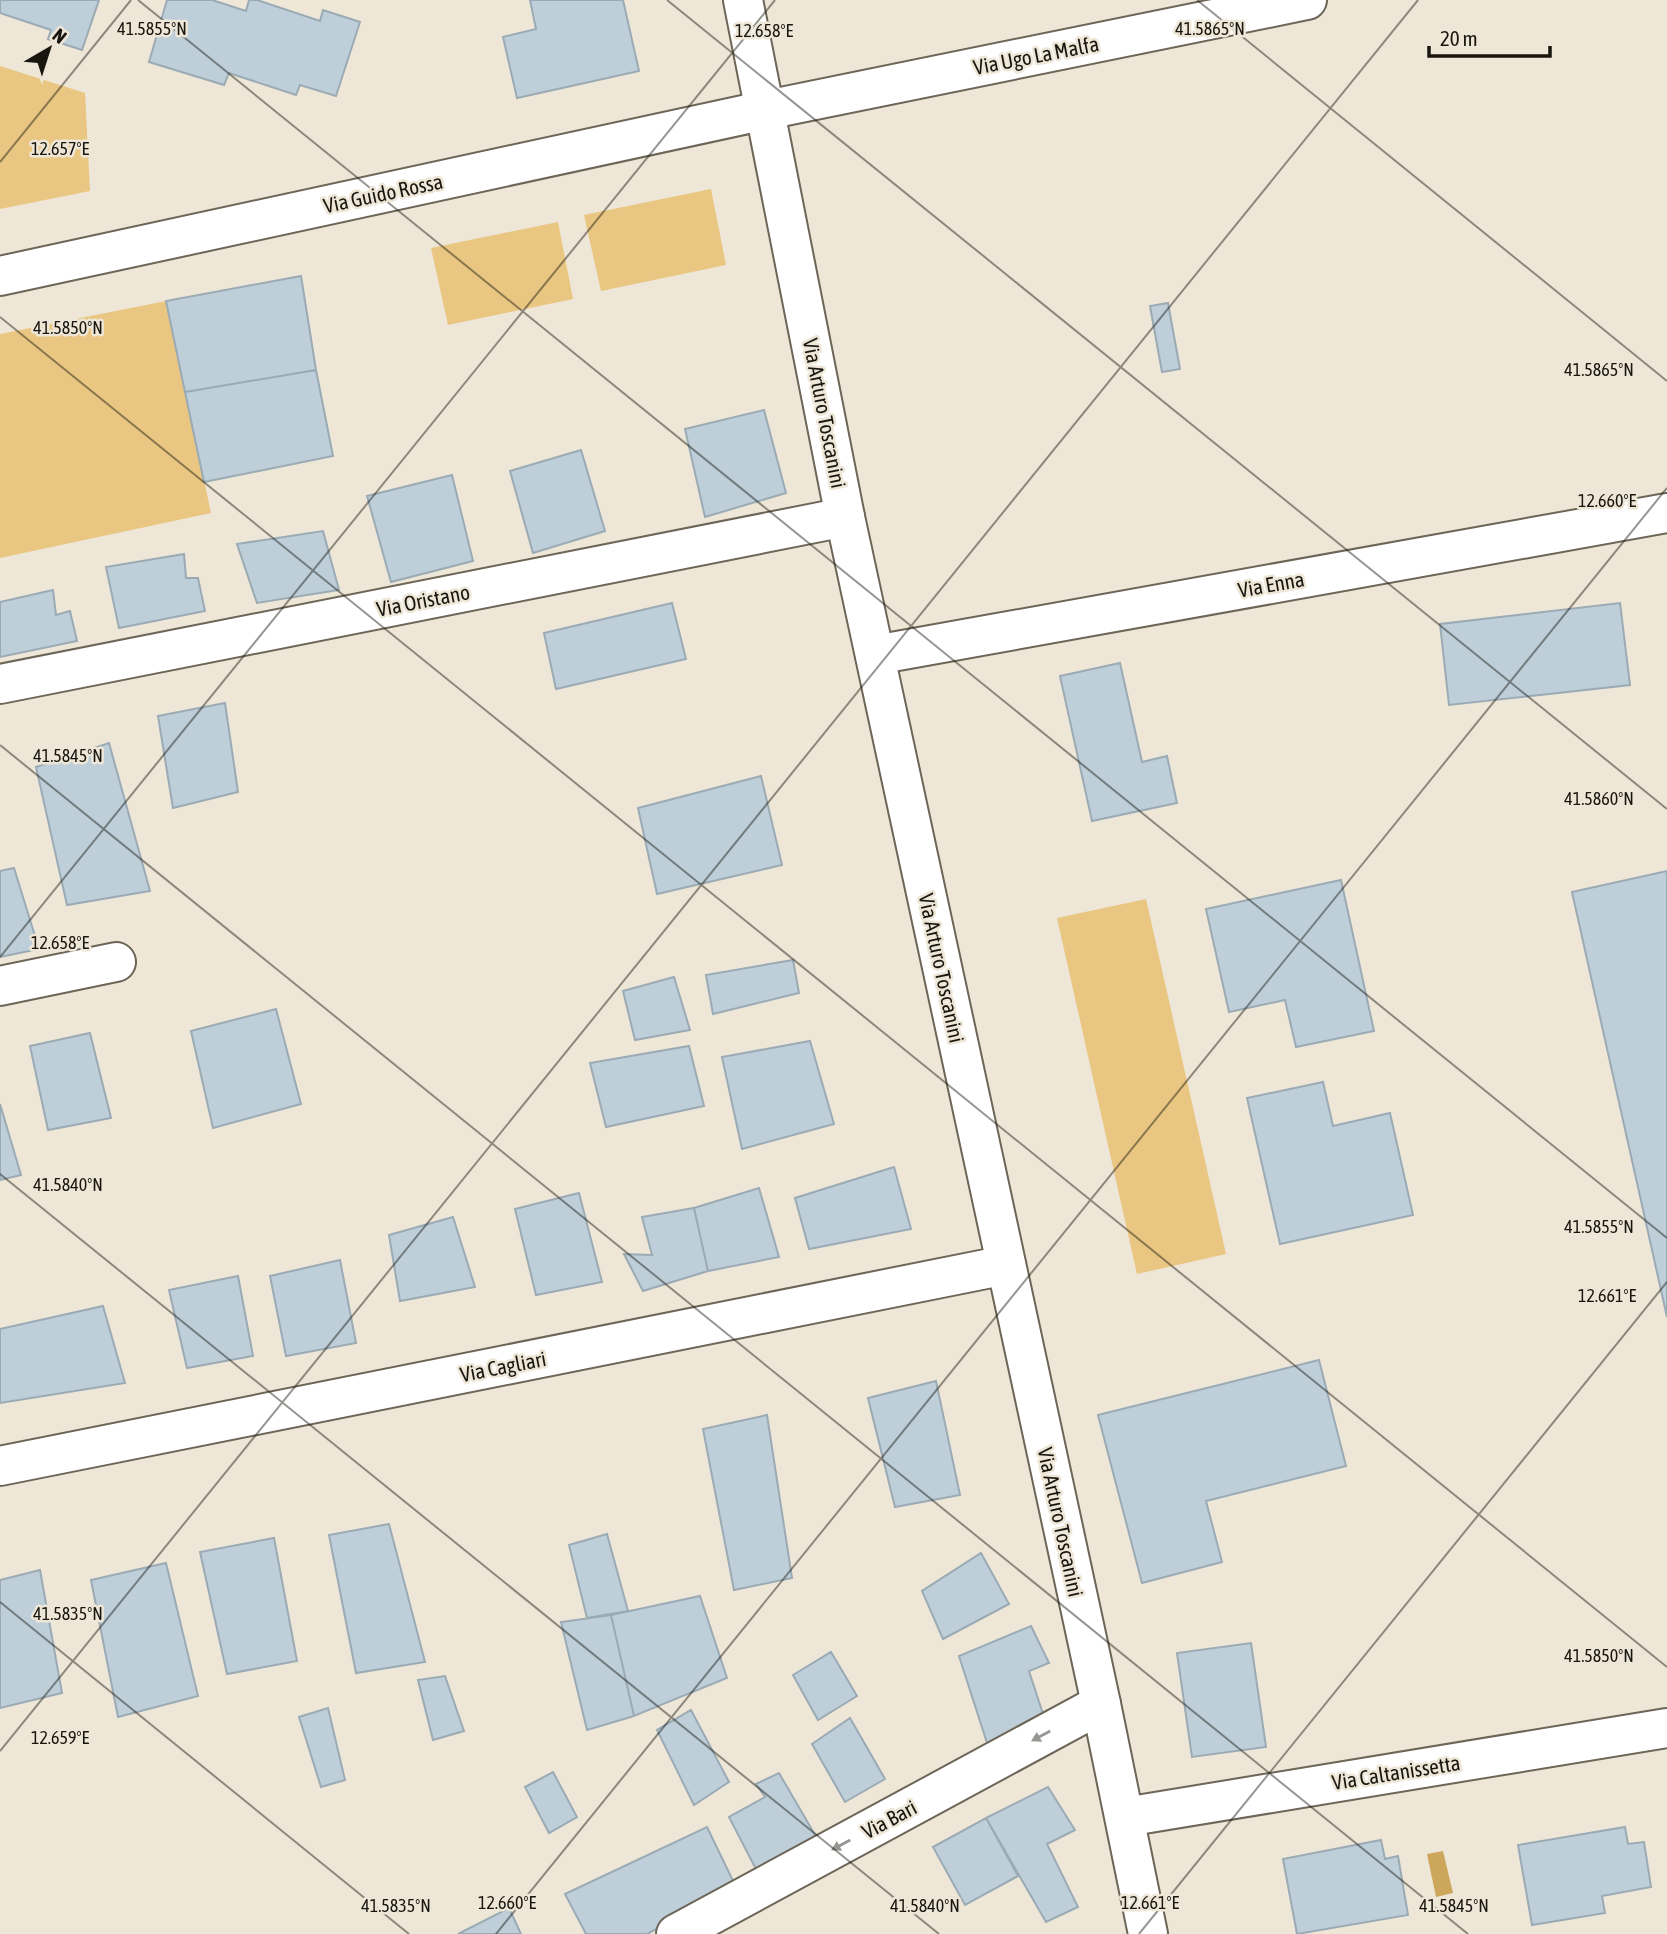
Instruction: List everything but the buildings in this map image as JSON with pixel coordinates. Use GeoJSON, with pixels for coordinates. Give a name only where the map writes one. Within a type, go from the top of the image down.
{"type":"FeatureCollection","features":[{"type":"Feature","properties":{"kind":"street","name":"Via Arturo Toscanini"},"geometry":{"type":"LineString","coordinates":[[743,0],[845,517],[1125,1816],[1148,1934]]}},
{"type":"Feature","properties":{"kind":"street","name":"Via Ugo La Malfa"},"geometry":{"type":"LineString","coordinates":[[766,110],[1307,0]]}},
{"type":"Feature","properties":{"kind":"street","name":"Via Guido Rossa"},"geometry":{"type":"LineString","coordinates":[[0,276],[766,110]]}},
{"type":"Feature","properties":{"kind":"street","name":"Via Enna"},"geometry":{"type":"LineString","coordinates":[[875,656],[1667,513]]}},
{"type":"Feature","properties":{"kind":"street","name":"Via Oristano"},"geometry":{"type":"LineString","coordinates":[[0,684],[845,517]]}},
{"type":"Feature","properties":{"kind":"street"},"geometry":{"type":"LineString","coordinates":[[0,986],[116,962]]}},
{"type":"Feature","properties":{"kind":"street","name":"Via Cagliari"},"geometry":{"type":"LineString","coordinates":[[0,1466],[1006,1265]]}},
{"type":"Feature","properties":{"kind":"street","name":"Via Bari"},"geometry":{"type":"LineString","coordinates":[[676,1934],[1101,1704]]}},
{"type":"Feature","properties":{"kind":"street","name":"Via Caltanissetta"},"geometry":{"type":"LineString","coordinates":[[1125,1816],[1667,1728]]}},
{"type":"Feature","properties":{"kind":"shaded area"},"geometry":{"type":"Polygon","coordinates":[[[0,66],[85,93],[90,191],[0,209],[0,66]]]}},
{"type":"Feature","properties":{"kind":"shaded area"},"geometry":{"type":"Polygon","coordinates":[[[711,189],[726,265],[601,291],[584,215],[711,189]]]}},
{"type":"Feature","properties":{"kind":"shaded area"},"geometry":{"type":"Polygon","coordinates":[[[558,222],[573,299],[448,325],[431,248],[558,222]]]}},
{"type":"Feature","properties":{"kind":"shaded area"},"geometry":{"type":"Polygon","coordinates":[[[166,301],[211,513],[0,558],[0,334],[166,301]]]}},
{"type":"Feature","properties":{"kind":"shaded area"},"geometry":{"type":"Polygon","coordinates":[[[1146,899],[1226,1254],[1137,1274],[1057,918],[1146,899]]]}},
{"type":"Feature","properties":{"kind":"shaded area"},"geometry":{"type":"Polygon","coordinates":[[[1443,1851],[1453,1893],[1436,1897],[1427,1854],[1443,1851]]]}}]}
